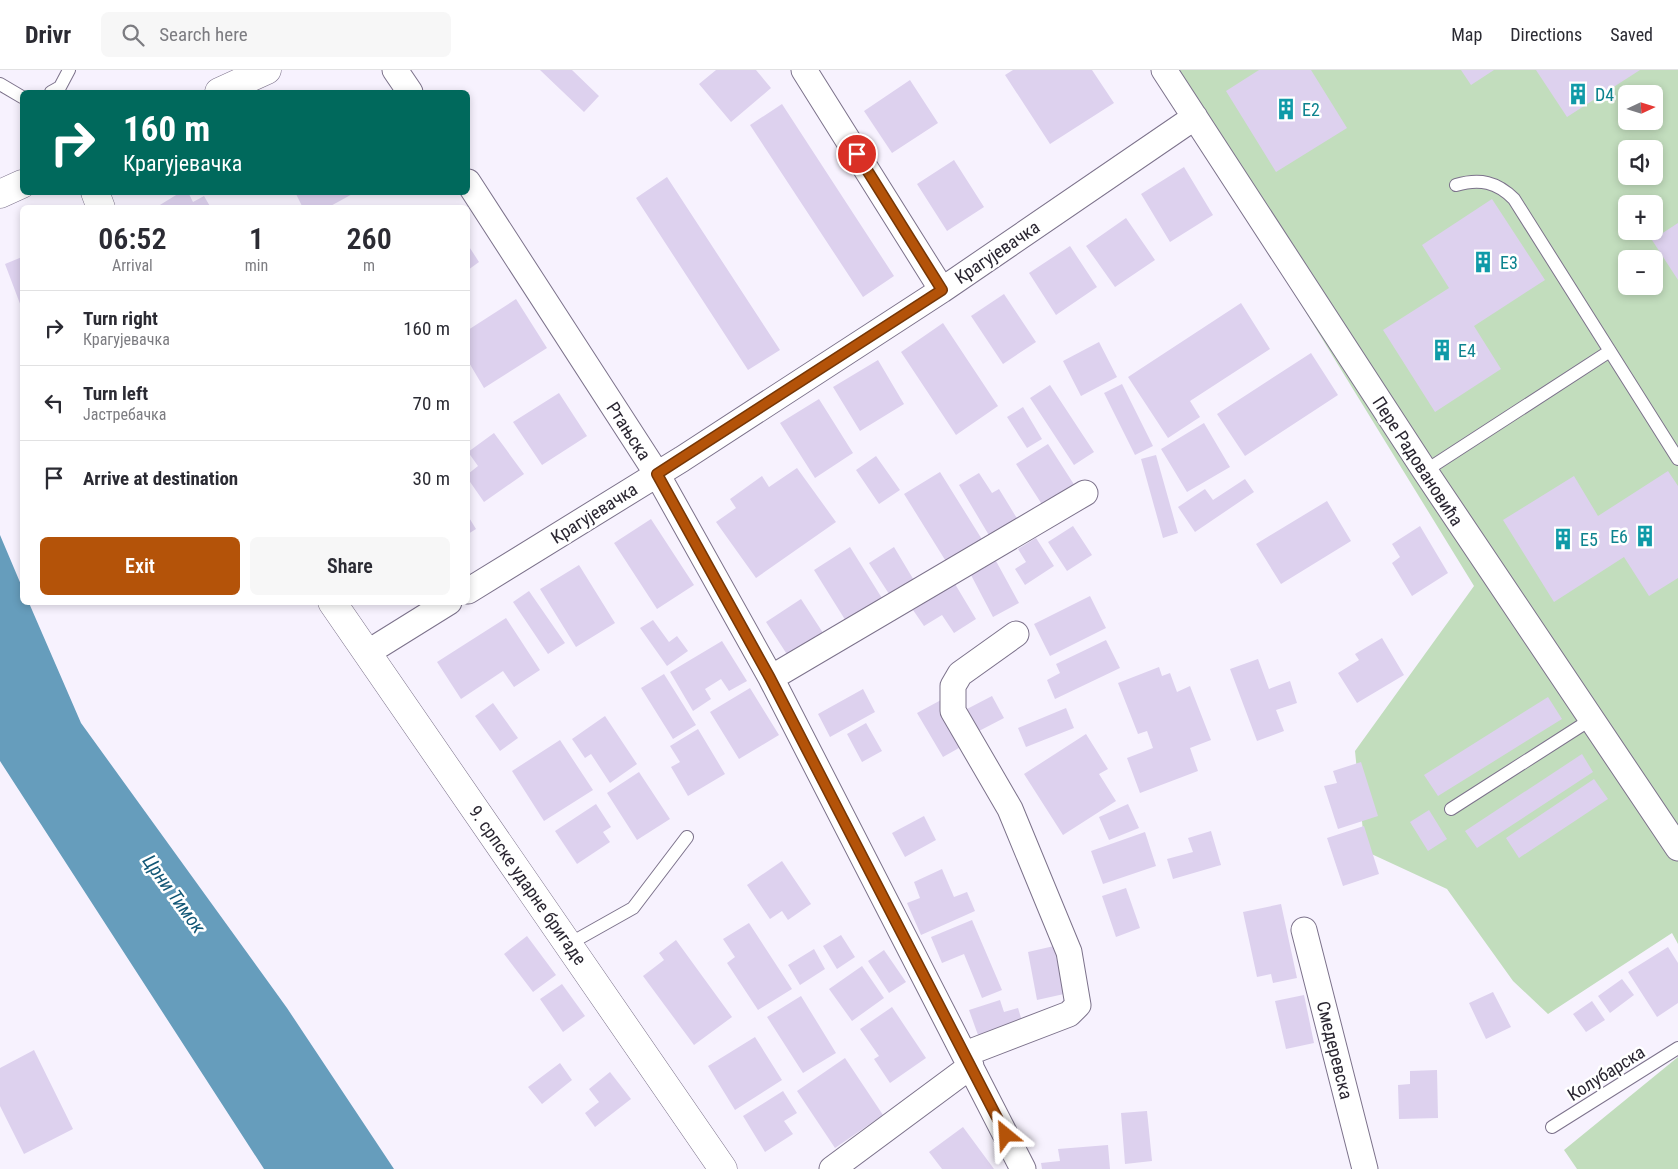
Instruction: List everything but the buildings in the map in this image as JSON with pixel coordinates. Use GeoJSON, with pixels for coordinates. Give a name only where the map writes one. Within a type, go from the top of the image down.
{"type":"FeatureCollection","features":[{"type":"Feature","properties":{"kind":"street"},"geometry":{"type":"LineString","coordinates":[[223,90],[267,70]]}},
{"type":"Feature","properties":{"kind":"street"},"geometry":{"type":"LineString","coordinates":[[395,70],[409,90]]}},
{"type":"Feature","properties":{"kind":"street"},"geometry":{"type":"LineString","coordinates":[[804,70],[942,290]]}},
{"type":"Feature","properties":{"kind":"street","name":"Пере Радовановића"},"geometry":{"type":"LineString","coordinates":[[1164,70],[1425,471],[1590,720],[1678,848]]}},
{"type":"Feature","properties":{"kind":"street","name":"Крагујевачка"},"geometry":{"type":"LineString","coordinates":[[470,590],[657,474],[942,290],[1195,117]]}},
{"type":"Feature","properties":{"kind":"street"},"geometry":{"type":"LineString","coordinates":[[0,194],[20,185]]}},
{"type":"Feature","properties":{"kind":"street","name":"Ртањска"},"geometry":{"type":"LineString","coordinates":[[470,185],[657,474],[770,678],[1023,1169]]}},
{"type":"Feature","properties":{"kind":"street"},"geometry":{"type":"LineString","coordinates":[[770,678],[1085,493]]}},
{"type":"Feature","properties":{"kind":"street","name":"9. српске ударне бригаде"},"geometry":{"type":"LineString","coordinates":[[334,605],[723,1169]]}},
{"type":"Feature","properties":{"kind":"street"},"geometry":{"type":"LineString","coordinates":[[367,653],[444,605]]}},
{"type":"Feature","properties":{"kind":"street"},"geometry":{"type":"LineString","coordinates":[[832,1169],[968,1060],[1069,1014],[1078,1005],[1078,992],[1069,952],[1010,809],[953,711],[953,686],[960,674],[1016,634]]}},
{"type":"Feature","properties":{"kind":"street","name":"Смедеревска"},"geometry":{"type":"LineString","coordinates":[[1304,930],[1365,1169]]}},
{"type":"Feature","properties":{"kind":"lane"},"geometry":{"type":"LineString","coordinates":[[55,90],[60,87],[69,70]]}},
{"type":"Feature","properties":{"kind":"lane"},"geometry":{"type":"LineString","coordinates":[[0,84],[20,96]]}},
{"type":"Feature","properties":{"kind":"lane"},"geometry":{"type":"LineString","coordinates":[[1456,185],[1473,181],[1491,183],[1504,188],[1514,199],[1678,459]]}},
{"type":"Feature","properties":{"kind":"lane"},"geometry":{"type":"LineString","coordinates":[[1425,471],[1610,351]]}},
{"type":"Feature","properties":{"kind":"lane"},"geometry":{"type":"LineString","coordinates":[[1451,809],[1590,720]]}},
{"type":"Feature","properties":{"kind":"lane"},"geometry":{"type":"LineString","coordinates":[[569,944],[633,908],[688,837]]}},
{"type":"Feature","properties":{"kind":"lane","name":"Колубарска"},"geometry":{"type":"LineString","coordinates":[[1552,1127],[1678,1048]]}},
{"type":"Feature","properties":{"kind":"green space"},"geometry":{"type":"Polygon","coordinates":[[[1157,70],[1678,70],[1678,944],[1672,933],[1548,1014],[1513,981],[1447,889],[1365,851],[1355,751],[1474,586],[1157,70]]]}},
{"type":"Feature","properties":{"kind":"green space"},"geometry":{"type":"Polygon","coordinates":[[[1678,1057],[1678,1169],[1577,1169],[1564,1150],[1678,1057]]]}},
{"type":"Feature","properties":{"kind":"water","name":"Црни Тимок"},"geometry":{"type":"Polygon","coordinates":[[[0,535],[20,582],[20,605],[30,605],[81,723],[287,1008],[394,1169],[264,1169],[0,761],[0,535]]]}},
{"type":"Feature","properties":{"kind":"place","name":"D4"},"geometry":{"type":"Point","coordinates":[1578,94]}},
{"type":"Feature","properties":{"kind":"place","name":"E2"},"geometry":{"type":"Point","coordinates":[1286,109]}},
{"type":"Feature","properties":{"kind":"place","name":"E3"},"geometry":{"type":"Point","coordinates":[1483,262]}},
{"type":"Feature","properties":{"kind":"place","name":"E4"},"geometry":{"type":"Point","coordinates":[1442,350]}},
{"type":"Feature","properties":{"kind":"place","name":"E6"},"geometry":{"type":"Point","coordinates":[1645,536]}},
{"type":"Feature","properties":{"kind":"place","name":"E5"},"geometry":{"type":"Point","coordinates":[1563,539]}},
{"type":"Feature","properties":{"kind":"route"},"geometry":{"type":"LineString","coordinates":[[857,154],[942,290],[657,474],[770,678],[1006,1135]]}}]}
